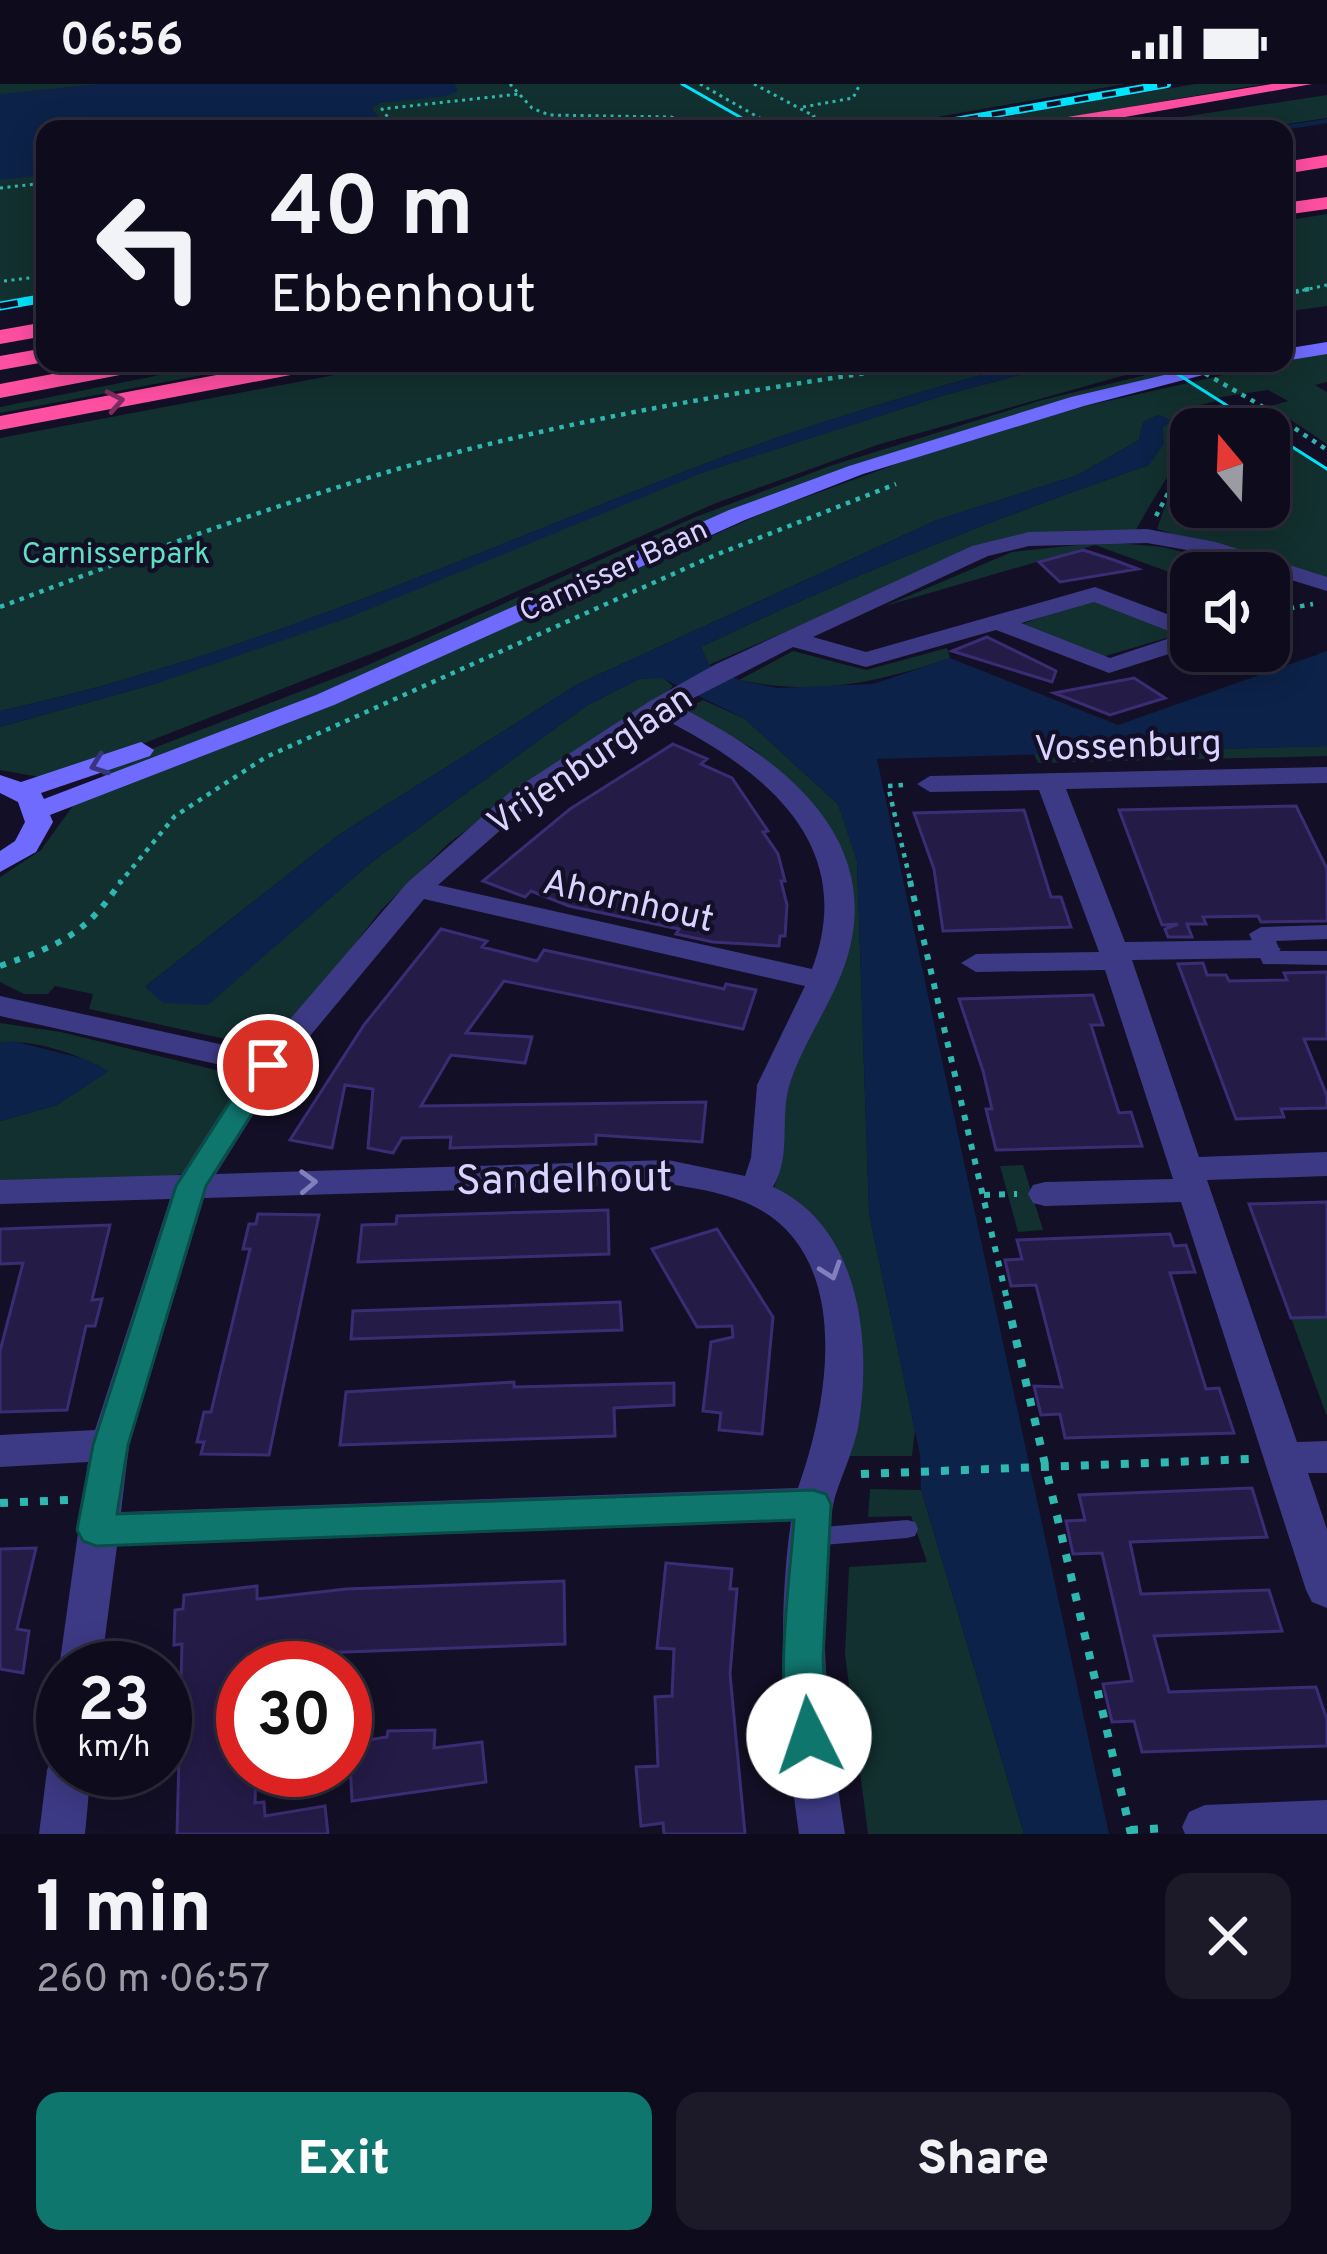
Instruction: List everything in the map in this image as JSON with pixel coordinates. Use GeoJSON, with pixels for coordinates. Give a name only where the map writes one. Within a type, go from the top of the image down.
{"type":"FeatureCollection","features":[{"type":"Feature","properties":{"kind":"highway"},"geometry":{"type":"LineString","coordinates":[[1080,120],[1304,84]]}},
{"type":"Feature","properties":{"kind":"highway"},"geometry":{"type":"LineString","coordinates":[[1122,120],[1327,88]]}},
{"type":"Feature","properties":{"kind":"highway"},"geometry":{"type":"LineString","coordinates":[[1293,147],[1327,142]]}},
{"type":"Feature","properties":{"kind":"highway"},"geometry":{"type":"LineString","coordinates":[[1293,166],[1327,161]]}},
{"type":"Feature","properties":{"kind":"highway"},"geometry":{"type":"LineString","coordinates":[[1293,208],[1327,203]]}},
{"type":"Feature","properties":{"kind":"highway"},"geometry":{"type":"LineString","coordinates":[[0,337],[36,330]]}},
{"type":"Feature","properties":{"kind":"highway"},"geometry":{"type":"LineString","coordinates":[[0,363],[36,357]]}},
{"type":"Feature","properties":{"kind":"highway"},"geometry":{"type":"LineString","coordinates":[[0,391],[99,372]]}},
{"type":"Feature","properties":{"kind":"highway"},"geometry":{"type":"LineString","coordinates":[[0,423],[269,372]]}},
{"type":"Feature","properties":{"kind":"main road"},"geometry":{"type":"LineString","coordinates":[[1293,342],[1327,336]]}},
{"type":"Feature","properties":{"kind":"main road"},"geometry":{"type":"LineString","coordinates":[[1293,354],[1327,348]]}},
{"type":"Feature","properties":{"kind":"main road","name":"Carnisser Baan"},"geometry":{"type":"LineString","coordinates":[[20,795],[327,678],[717,503],[979,414],[1147,372]]}},
{"type":"Feature","properties":{"kind":"main road","name":"Carnisser Baan"},"geometry":{"type":"LineString","coordinates":[[20,795],[325,700],[737,515],[856,470],[1078,401],[1240,373]]}},
{"type":"Feature","properties":{"kind":"main road"},"geometry":{"type":"LineString","coordinates":[[0,865],[35,834],[20,795]]}},
{"type":"Feature","properties":{"kind":"street","name":"Vrijenburglaan"},"geometry":{"type":"LineString","coordinates":[[83,1641],[110,1445],[191,1186],[268,1065],[417,889],[519,799],[671,699],[724,670],[980,551],[1029,539],[1147,536],[1208,547],[1325,592]]}},
{"type":"Feature","properties":{"kind":"street"},"geometry":{"type":"LineString","coordinates":[[792,639],[866,660],[1095,593],[1170,626]]}},
{"type":"Feature","properties":{"kind":"street"},"geometry":{"type":"LineString","coordinates":[[1000,622],[1109,666],[1170,643]]}},
{"type":"Feature","properties":{"kind":"street"},"geometry":{"type":"LineString","coordinates":[[671,699],[740,747],[805,807],[828,855],[839,913],[836,945],[824,981],[772,1086],[766,1168],[752,1192]]}},
{"type":"Feature","properties":{"kind":"street","name":"Vossenburg"},"geometry":{"type":"LineString","coordinates":[[930,784],[1327,775]]}},
{"type":"Feature","properties":{"kind":"street"},"geometry":{"type":"LineString","coordinates":[[1050,783],[1116,956],[1327,1590]]}},
{"type":"Feature","properties":{"kind":"street","name":"Ahornhout"},"geometry":{"type":"LineString","coordinates":[[417,889],[824,981]]}},
{"type":"Feature","properties":{"kind":"street"},"geometry":{"type":"LineString","coordinates":[[1327,932],[1261,934],[1271,959],[1327,958]]}},
{"type":"Feature","properties":{"kind":"street"},"geometry":{"type":"LineString","coordinates":[[976,963],[1266,949]]}},
{"type":"Feature","properties":{"kind":"street"},"geometry":{"type":"LineString","coordinates":[[2,1005],[268,1065]]}},
{"type":"Feature","properties":{"kind":"street"},"geometry":{"type":"LineString","coordinates":[[1045,1194],[1327,1165]]}},
{"type":"Feature","properties":{"kind":"street","name":"Sandelhout"},"geometry":{"type":"LineString","coordinates":[[0,1192],[668,1172],[707,1176],[787,1211],[820,1242],[836,1280],[843,1383],[816,1506],[804,1659],[822,1834]]}},
{"type":"Feature","properties":{"kind":"street"},"geometry":{"type":"LineString","coordinates":[[0,1450],[110,1445]]}},
{"type":"Feature","properties":{"kind":"street"},"geometry":{"type":"LineString","coordinates":[[1283,1458],[1327,1456]]}},
{"type":"Feature","properties":{"kind":"street"},"geometry":{"type":"LineString","coordinates":[[98,1515],[816,1506]]}},
{"type":"Feature","properties":{"kind":"street"},"geometry":{"type":"LineString","coordinates":[[54,1833],[63,1797]]}},
{"type":"Feature","properties":{"kind":"street"},"geometry":{"type":"LineString","coordinates":[[1205,1827],[1327,1821]]}},
{"type":"Feature","properties":{"kind":"lane"},"geometry":{"type":"LineString","coordinates":[[816,1506],[907,1529]]}},
{"type":"Feature","properties":{"kind":"path"},"geometry":{"type":"LineString","coordinates":[[510,84],[532,108],[549,115],[678,120]]}},
{"type":"Feature","properties":{"kind":"path"},"geometry":{"type":"LineString","coordinates":[[700,84],[763,120]]}},
{"type":"Feature","properties":{"kind":"path"},"geometry":{"type":"LineString","coordinates":[[754,84],[814,120]]}},
{"type":"Feature","properties":{"kind":"path"},"geometry":{"type":"LineString","coordinates":[[800,108],[853,98],[860,84]]}},
{"type":"Feature","properties":{"kind":"path"},"geometry":{"type":"LineString","coordinates":[[390,120],[382,109],[519,94]]}},
{"type":"Feature","properties":{"kind":"path"},"geometry":{"type":"LineString","coordinates":[[0,188],[36,184]]}},
{"type":"Feature","properties":{"kind":"path"},"geometry":{"type":"LineString","coordinates":[[4,281],[36,276]]}},
{"type":"Feature","properties":{"kind":"path"},"geometry":{"type":"LineString","coordinates":[[1293,292],[1327,285]]}},
{"type":"Feature","properties":{"kind":"path"},"geometry":{"type":"LineString","coordinates":[[0,607],[233,521],[463,451],[673,404],[877,372]]}},
{"type":"Feature","properties":{"kind":"path"},"geometry":{"type":"LineString","coordinates":[[1200,372],[1327,450]]}},
{"type":"Feature","properties":{"kind":"path"},"geometry":{"type":"LineString","coordinates":[[1204,391],[1240,373]]}},
{"type":"Feature","properties":{"kind":"path","name":"Carnisser Baan"},"geometry":{"type":"LineString","coordinates":[[0,966],[60,945],[96,919],[141,852],[176,816],[266,757],[461,674],[713,556],[900,482]]}},
{"type":"Feature","properties":{"kind":"path"},"geometry":{"type":"LineString","coordinates":[[1147,536],[1170,491]]}},
{"type":"Feature","properties":{"kind":"path"},"geometry":{"type":"LineString","coordinates":[[1290,604],[1325,592]]}},
{"type":"Feature","properties":{"kind":"path"},"geometry":{"type":"LineString","coordinates":[[888,786],[1131,1834]]}},
{"type":"Feature","properties":{"kind":"path"},"geometry":{"type":"LineString","coordinates":[[984,1195],[1008,1195]]}},
{"type":"Feature","properties":{"kind":"path"},"geometry":{"type":"LineString","coordinates":[[816,1506],[910,1472],[1283,1458]]}},
{"type":"Feature","properties":{"kind":"path"},"geometry":{"type":"LineString","coordinates":[[0,1502],[98,1515]]}},
{"type":"Feature","properties":{"kind":"green space"},"geometry":{"type":"Polygon","coordinates":[[[0,84],[1125,84],[920,120],[36,120],[36,295],[0,302],[0,84]]]}},
{"type":"Feature","properties":{"kind":"green space"},"geometry":{"type":"Polygon","coordinates":[[[1195,84],[1264,84],[1054,120],[988,120],[1195,84]]]}},
{"type":"Feature","properties":{"kind":"green space"},"geometry":{"type":"Polygon","coordinates":[[[1327,95],[1327,118],[1293,123],[1162,120],[1327,95]]]}},
{"type":"Feature","properties":{"kind":"green space"},"geometry":{"type":"Polygon","coordinates":[[[1327,214],[1327,306],[1293,311],[1293,220],[1327,214]]]}},
{"type":"Feature","properties":{"kind":"green space"},"geometry":{"type":"Polygon","coordinates":[[[1327,352],[1327,382],[1315,385],[1327,392],[1327,444],[1290,419],[1290,408],[1270,406],[1288,401],[1268,390],[1170,408],[1170,420],[1159,415],[1143,422],[1139,440],[1078,475],[937,520],[578,684],[337,836],[146,986],[208,1004],[373,861],[586,706],[639,679],[662,677],[673,686],[657,703],[538,777],[449,843],[382,909],[283,1036],[257,1046],[89,1009],[93,994],[55,986],[48,994],[24,994],[0,982],[0,877],[41,850],[75,803],[335,703],[768,511],[913,458],[1085,406],[1237,372],[1293,372],[1293,360],[1327,352]]]}},
{"type":"Feature","properties":{"kind":"green space"},"geometry":{"type":"Polygon","coordinates":[[[175,372],[219,372],[0,413],[0,407],[175,372]]]}},
{"type":"Feature","properties":{"kind":"green space","name":"Carnisserpark"},"geometry":{"type":"Polygon","coordinates":[[[350,372],[992,372],[769,440],[262,636],[88,690],[0,711],[0,438],[350,372]]]}},
{"type":"Feature","properties":{"kind":"green space"},"geometry":{"type":"Polygon","coordinates":[[[1030,372],[1136,372],[880,444],[716,503],[414,637],[71,772],[39,777],[0,770],[0,727],[158,683],[701,473],[1030,372]]]}},
{"type":"Feature","properties":{"kind":"green space"},"geometry":{"type":"Polygon","coordinates":[[[1159,372],[1195,372],[885,456],[385,669],[107,779],[97,770],[361,668],[693,518],[830,466],[1042,400],[1159,372]]]}},
{"type":"Feature","properties":{"kind":"green space"},"geometry":{"type":"Polygon","coordinates":[[[1170,422],[1170,472],[1136,530],[1061,531],[983,546],[709,665],[701,647],[811,596],[1149,465],[1163,426],[1170,422]]]}},
{"type":"Feature","properties":{"kind":"green space"},"geometry":{"type":"Polygon","coordinates":[[[1290,445],[1327,469],[1327,580],[1290,569],[1290,552],[1234,552],[1157,529],[1170,492],[1170,528],[1290,528],[1290,445]]]}},
{"type":"Feature","properties":{"kind":"green space"},"geometry":{"type":"Polygon","coordinates":[[[1106,542],[1183,552],[1170,552],[1170,572],[1095,545],[885,606],[1012,552],[1106,542]]]}},
{"type":"Feature","properties":{"kind":"green space"},"geometry":{"type":"Polygon","coordinates":[[[1091,599],[1170,631],[1170,637],[1102,657],[1022,624],[1091,599]]]}},
{"type":"Feature","properties":{"kind":"green space"},"geometry":{"type":"Polygon","coordinates":[[[947,648],[950,658],[846,684],[795,687],[739,680],[793,651],[866,670],[947,648]]]}},
{"type":"Feature","properties":{"kind":"green space"},"geometry":{"type":"Polygon","coordinates":[[[703,700],[745,719],[838,804],[857,861],[869,1213],[915,1431],[912,1456],[843,1456],[853,1343],[774,1188],[779,1173],[781,1103],[851,921],[793,784],[752,748],[685,710],[703,700]]]}},
{"type":"Feature","properties":{"kind":"green space"},"geometry":{"type":"Polygon","coordinates":[[[1327,746],[1327,756],[1038,763],[1034,754],[1327,746]]]}},
{"type":"Feature","properties":{"kind":"green space"},"geometry":{"type":"Polygon","coordinates":[[[0,1023],[61,1032],[228,1073],[239,1088],[192,1170],[175,1176],[0,1182],[0,1121],[57,1105],[108,1071],[56,1049],[0,1043],[0,1023]]]}},
{"type":"Feature","properties":{"kind":"green space"},"geometry":{"type":"Polygon","coordinates":[[[1023,1165],[1043,1230],[1018,1232],[1000,1166],[1023,1165]]]}},
{"type":"Feature","properties":{"kind":"green space"},"geometry":{"type":"Polygon","coordinates":[[[1327,1317],[1327,1414],[1326,1414],[1291,1318],[1327,1317]]]}},
{"type":"Feature","properties":{"kind":"green space"},"geometry":{"type":"Polygon","coordinates":[[[870,1489],[921,1490],[1024,1834],[868,1834],[845,1654],[849,1567],[927,1562],[911,1516],[868,1517],[870,1489]]]}},
{"type":"Feature","properties":{"kind":"water"},"geometry":{"type":"Polygon","coordinates":[[[99,84],[454,84],[458,91],[380,103],[372,108],[380,120],[36,120],[36,176],[0,180],[0,94],[99,84]]]}},
{"type":"Feature","properties":{"kind":"water"},"geometry":{"type":"Polygon","coordinates":[[[992,372],[1030,372],[702,473],[345,619],[158,683],[0,727],[0,711],[88,690],[262,636],[686,471],[896,399],[992,372]]]}},
{"type":"Feature","properties":{"kind":"water"},"geometry":{"type":"Polygon","coordinates":[[[1159,415],[1170,420],[1163,427],[1164,444],[1149,465],[922,550],[701,647],[709,665],[739,680],[777,688],[873,684],[950,658],[1118,725],[1268,672],[1290,672],[1290,664],[1327,651],[1327,746],[877,759],[1109,1834],[1024,1834],[921,1490],[920,1455],[869,1213],[857,861],[838,804],[745,719],[662,678],[639,679],[586,706],[373,861],[208,1005],[163,1003],[145,987],[337,836],[578,684],[937,520],[1078,475],[1139,440],[1143,422],[1159,415]]]}},
{"type":"Feature","properties":{"kind":"water"},"geometry":{"type":"Polygon","coordinates":[[[13,1041],[85,1059],[109,1071],[57,1105],[0,1121],[0,1043],[13,1041]]]}},
{"type":"Feature","properties":{"kind":"building"},"geometry":{"type":"Polygon","coordinates":[[[1083,550],[1138,569],[1060,582],[1039,562],[1083,550]]]}},
{"type":"Feature","properties":{"kind":"building"},"geometry":{"type":"Polygon","coordinates":[[[987,637],[1056,671],[1052,682],[952,651],[987,637]]]}},
{"type":"Feature","properties":{"kind":"building"},"geometry":{"type":"Polygon","coordinates":[[[1134,678],[1165,698],[1110,715],[1054,693],[1134,678]]]}},
{"type":"Feature","properties":{"kind":"building"},"geometry":{"type":"Polygon","coordinates":[[[673,744],[707,759],[701,764],[732,778],[768,831],[763,832],[778,854],[785,881],[781,881],[787,905],[785,936],[780,936],[779,946],[713,942],[676,934],[679,929],[569,906],[531,891],[525,897],[483,881],[570,809],[673,744]]]}},
{"type":"Feature","properties":{"kind":"building"},"geometry":{"type":"Polygon","coordinates":[[[1296,806],[1327,869],[1327,921],[1203,917],[1206,924],[1187,924],[1192,937],[1168,937],[1165,929],[1178,924],[1162,925],[1119,810],[1296,806]]]}},
{"type":"Feature","properties":{"kind":"building"},"geometry":{"type":"Polygon","coordinates":[[[1024,810],[1051,897],[1061,897],[1071,927],[943,931],[934,869],[914,813],[1024,810]]]}},
{"type":"Feature","properties":{"kind":"building"},"geometry":{"type":"Polygon","coordinates":[[[441,929],[487,941],[482,947],[537,961],[544,950],[724,989],[726,984],[756,990],[743,1029],[504,981],[466,1033],[532,1037],[525,1063],[451,1055],[421,1106],[706,1102],[702,1142],[596,1135],[596,1144],[450,1148],[451,1137],[402,1138],[393,1153],[368,1148],[373,1089],[345,1085],[332,1148],[290,1140],[364,1025],[441,929]]]}},
{"type":"Feature","properties":{"kind":"building"},"geometry":{"type":"Polygon","coordinates":[[[1203,963],[1207,975],[1226,975],[1229,981],[1287,980],[1284,973],[1327,972],[1327,1039],[1304,1039],[1327,1096],[1327,1108],[1281,1109],[1284,1117],[1236,1119],[1178,964],[1203,963]]]}},
{"type":"Feature","properties":{"kind":"building"},"geometry":{"type":"Polygon","coordinates":[[[1093,995],[1103,1025],[1091,1025],[1119,1113],[1131,1112],[1142,1146],[996,1150],[983,1071],[959,999],[1093,995]]]}},
{"type":"Feature","properties":{"kind":"building"},"geometry":{"type":"Polygon","coordinates":[[[1327,1202],[1327,1317],[1291,1318],[1249,1204],[1327,1202]]]}},
{"type":"Feature","properties":{"kind":"building"},"geometry":{"type":"Polygon","coordinates":[[[608,1210],[609,1254],[358,1262],[362,1225],[396,1224],[397,1216],[608,1210]]]}},
{"type":"Feature","properties":{"kind":"building"},"geometry":{"type":"Polygon","coordinates":[[[258,1214],[319,1215],[269,1455],[201,1454],[204,1442],[197,1442],[204,1412],[211,1412],[250,1249],[243,1249],[249,1224],[256,1224],[258,1214]]]}},
{"type":"Feature","properties":{"kind":"building"},"geometry":{"type":"Polygon","coordinates":[[[110,1225],[92,1300],[102,1299],[95,1326],[86,1326],[67,1410],[0,1412],[0,1351],[23,1263],[0,1264],[0,1229],[110,1225]]]}},
{"type":"Feature","properties":{"kind":"building"},"geometry":{"type":"Polygon","coordinates":[[[717,1229],[773,1317],[762,1434],[719,1430],[721,1413],[703,1411],[711,1342],[733,1337],[732,1326],[697,1327],[652,1249],[717,1229]]]}},
{"type":"Feature","properties":{"kind":"building"},"geometry":{"type":"Polygon","coordinates":[[[1170,1234],[1174,1246],[1186,1245],[1195,1272],[1170,1273],[1206,1389],[1219,1388],[1234,1433],[1065,1438],[1060,1414],[1041,1415],[1034,1386],[1062,1387],[1036,1285],[1011,1286],[1005,1260],[1022,1259],[1017,1240],[1170,1234]]]}},
{"type":"Feature","properties":{"kind":"building"},"geometry":{"type":"Polygon","coordinates":[[[620,1302],[622,1330],[351,1339],[353,1311],[620,1302]]]}},
{"type":"Feature","properties":{"kind":"building"},"geometry":{"type":"Polygon","coordinates":[[[514,1382],[514,1387],[674,1383],[674,1405],[614,1408],[615,1436],[340,1445],[346,1392],[514,1382]]]}},
{"type":"Feature","properties":{"kind":"building"},"geometry":{"type":"Polygon","coordinates":[[[1252,1488],[1267,1537],[1130,1542],[1141,1594],[1269,1590],[1282,1631],[1154,1636],[1169,1692],[1316,1687],[1327,1720],[1327,1746],[1142,1752],[1134,1721],[1112,1722],[1103,1684],[1132,1681],[1102,1553],[1073,1554],[1066,1521],[1085,1520],[1079,1495],[1252,1488]]]}},
{"type":"Feature","properties":{"kind":"building"},"geometry":{"type":"Polygon","coordinates":[[[36,1548],[17,1629],[29,1631],[23,1673],[0,1669],[0,1549],[36,1548]]]}},
{"type":"Feature","properties":{"kind":"building"},"geometry":{"type":"Polygon","coordinates":[[[666,1563],[732,1569],[730,1589],[737,1589],[730,1674],[745,1834],[664,1834],[663,1823],[641,1826],[636,1767],[658,1766],[655,1697],[672,1696],[674,1649],[657,1648],[666,1563]]]}},
{"type":"Feature","properties":{"kind":"building"},"geometry":{"type":"Polygon","coordinates":[[[564,1581],[565,1644],[372,1651],[372,1641],[216,1641],[216,1797],[255,1797],[255,1803],[264,1802],[265,1816],[325,1806],[328,1834],[177,1834],[178,1797],[192,1797],[192,1641],[174,1641],[175,1610],[183,1609],[184,1595],[257,1586],[257,1599],[346,1589],[564,1581]]]}},
{"type":"Feature","properties":{"kind":"building"},"geometry":{"type":"Polygon","coordinates":[[[435,1730],[434,1748],[482,1742],[486,1782],[352,1801],[352,1797],[372,1797],[372,1739],[387,1737],[388,1731],[435,1730]]]}},
{"type":"Feature","properties":{"kind":"waterway"},"geometry":{"type":"LineString","coordinates":[[1293,126],[1327,121]]}},
{"type":"Feature","properties":{"kind":"tram line"},"geometry":{"type":"LineString","coordinates":[[682,84],[745,120]]}},
{"type":"Feature","properties":{"kind":"tram line"},"geometry":{"type":"LineString","coordinates":[[1174,372],[1327,469]]}},
{"type":"Feature","properties":{"kind":"railway"},"geometry":{"type":"LineString","coordinates":[[961,120],[1167,84]]}},
{"type":"Feature","properties":{"kind":"railway"},"geometry":{"type":"LineString","coordinates":[[0,306],[36,300]]}},
{"type":"Feature","properties":{"kind":"route"},"geometry":{"type":"LineString","coordinates":[[268,1065],[191,1186],[110,1445],[96,1530],[813,1504],[804,1659],[809,1736]]}}]}
